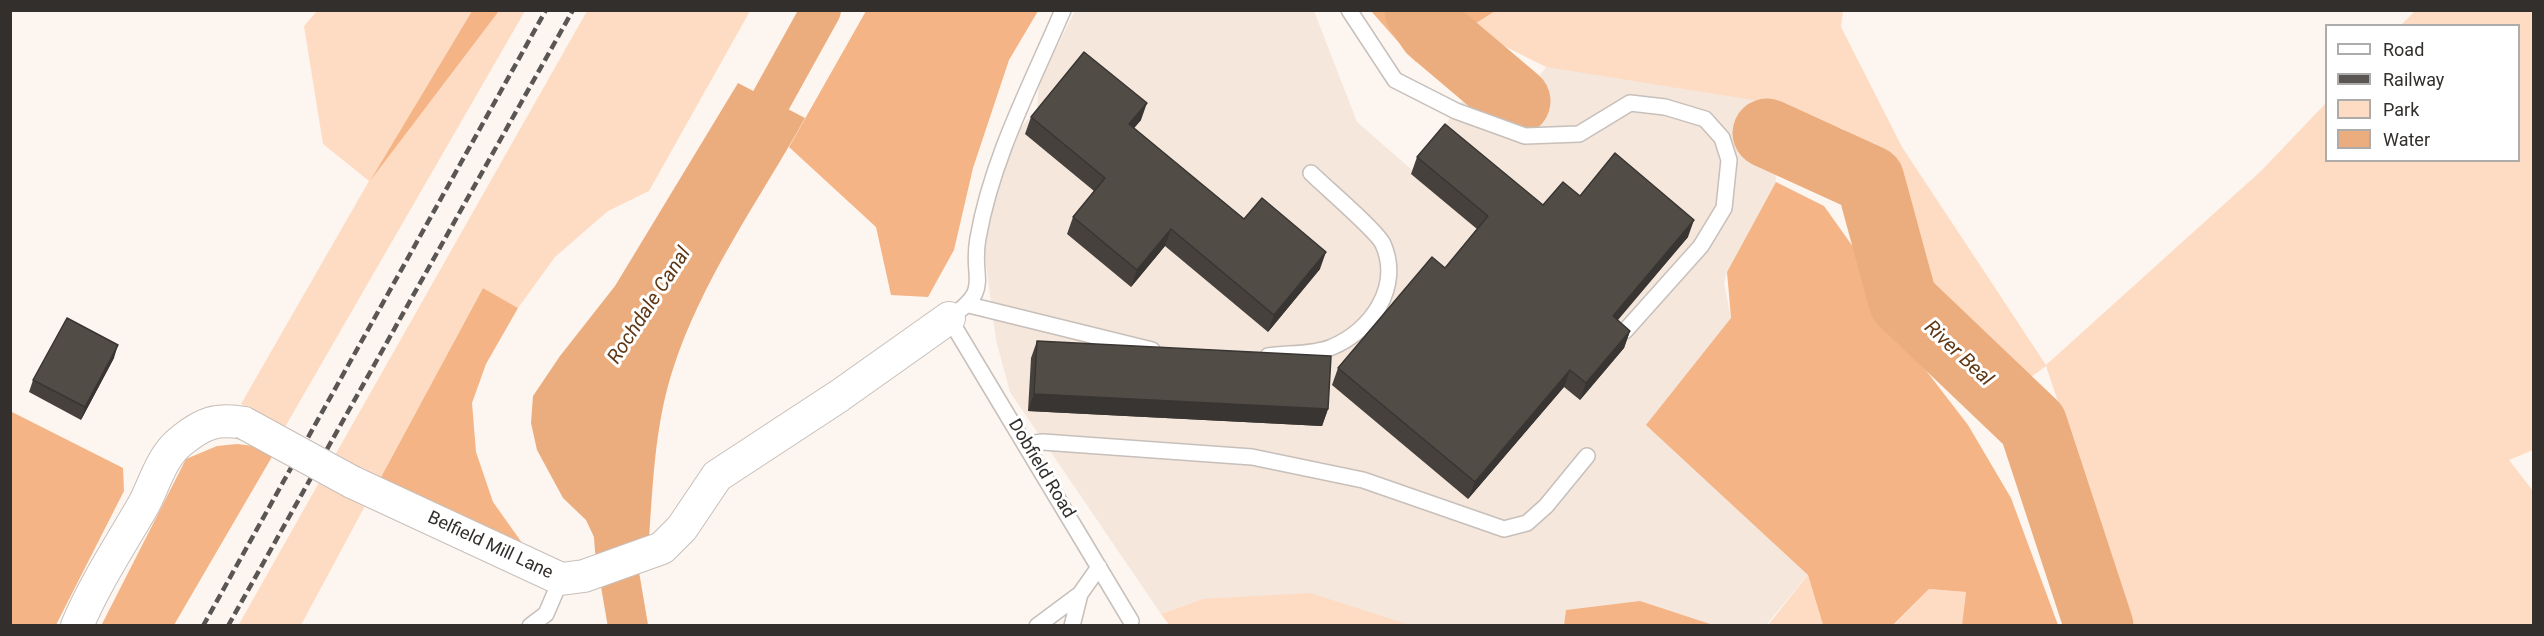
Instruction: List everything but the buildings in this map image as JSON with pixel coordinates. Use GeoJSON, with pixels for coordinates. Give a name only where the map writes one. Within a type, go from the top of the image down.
{"type":"FeatureCollection","features":[{"type":"Feature","properties":{"kind":"street"},"geometry":{"type":"LineString","coordinates":[[573,578],[663,548],[682,528],[717,476],[839,396],[959,311]]}},
{"type":"Feature","properties":{"kind":"street","name":"Belfield Mill Lane"},"geometry":{"type":"LineString","coordinates":[[77,626],[86,604],[145,501],[157,473],[179,442],[201,426],[222,419],[244,423],[352,482],[573,578]]}},
{"type":"Feature","properties":{"kind":"lane"},"geometry":{"type":"LineString","coordinates":[[959,311],[977,291],[977,241],[994,171],[1063,10]]}},
{"type":"Feature","properties":{"kind":"lane"},"geometry":{"type":"LineString","coordinates":[[1349,10],[1395,80],[1456,111],[1525,136],[1579,134],[1630,103],[1665,107],[1705,119],[1722,138],[1729,160],[1724,208],[1701,246],[1625,331]]}},
{"type":"Feature","properties":{"kind":"lane"},"geometry":{"type":"LineString","coordinates":[[1253,358],[1330,348],[1362,329],[1383,302],[1389,267],[1382,242],[1311,173]]}},
{"type":"Feature","properties":{"kind":"lane"},"geometry":{"type":"LineString","coordinates":[[959,311],[1170,355]]}},
{"type":"Feature","properties":{"kind":"lane","name":"Dobfield Road"},"geometry":{"type":"LineString","coordinates":[[959,311],[1026,444],[1131,621]]}},
{"type":"Feature","properties":{"kind":"lane"},"geometry":{"type":"LineString","coordinates":[[1026,444],[1043,442],[1252,457],[1363,480],[1504,529],[1527,523],[1546,506],[1587,456]]}},
{"type":"Feature","properties":{"kind":"lane"},"geometry":{"type":"LineString","coordinates":[[1037,626],[1080,594],[1099,567]]}},
{"type":"Feature","properties":{"kind":"lane"},"geometry":{"type":"LineString","coordinates":[[530,626],[549,620],[573,578]]}},
{"type":"Feature","properties":{"kind":"lane"},"geometry":{"type":"LineString","coordinates":[[1072,626],[1080,594]]}},
{"type":"Feature","properties":{"kind":"shaded area"},"geometry":{"type":"Polygon","coordinates":[[[472,11],[499,11],[370,181],[472,11]]]}},
{"type":"Feature","properties":{"kind":"shaded area"},"geometry":{"type":"Polygon","coordinates":[[[866,11],[1038,11],[1009,60],[973,168],[954,250],[928,297],[891,295],[876,227],[789,147],[866,11]]]}},
{"type":"Feature","properties":{"kind":"shaded area"},"geometry":{"type":"Polygon","coordinates":[[[1075,11],[1314,11],[1357,122],[1412,170],[1472,88],[1507,115],[1592,11],[1773,108],[1776,182],[1727,272],[1724,283],[1731,318],[1808,575],[1766,625],[1408,625],[1202,599],[1161,614],[1010,392],[996,340],[983,241],[1002,171],[1018,131],[1037,109],[1039,82],[1075,11]]]}},
{"type":"Feature","properties":{"kind":"shaded area"},"geometry":{"type":"Polygon","coordinates":[[[1371,11],[1399,11],[1434,62],[1416,62],[1371,11]]]}},
{"type":"Feature","properties":{"kind":"shaded area"},"geometry":{"type":"Polygon","coordinates":[[[1441,11],[1495,11],[1462,32],[1441,11]]]}},
{"type":"Feature","properties":{"kind":"shaded area"},"geometry":{"type":"Polygon","coordinates":[[[1776,182],[1824,206],[1861,258],[1891,325],[1968,425],[2011,498],[2058,625],[1962,625],[1966,592],[1929,589],[1893,625],[1823,625],[1808,575],[1646,425],[1731,318],[1727,272],[1776,182]]]}},
{"type":"Feature","properties":{"kind":"shaded area"},"geometry":{"type":"Polygon","coordinates":[[[483,288],[518,308],[486,364],[472,403],[476,452],[493,502],[525,547],[380,479],[483,288]]]}},
{"type":"Feature","properties":{"kind":"shaded area"},"geometry":{"type":"Polygon","coordinates":[[[10,411],[123,468],[124,491],[56,625],[11,625],[10,411]]]}},
{"type":"Feature","properties":{"kind":"shaded area"},"geometry":{"type":"Polygon","coordinates":[[[237,444],[254,446],[273,455],[174,625],[101,626],[186,459],[217,446],[237,444]]]}},
{"type":"Feature","properties":{"kind":"shaded area"},"geometry":{"type":"Polygon","coordinates":[[[1640,601],[1713,625],[1564,625],[1566,610],[1640,601]]]}},
{"type":"Feature","properties":{"kind":"green space"},"geometry":{"type":"Polygon","coordinates":[[[1495,10],[1843,11],[1841,27],[1902,147],[2046,365],[2261,171],[2325,104],[2325,162],[2520,162],[2520,24],[2402,24],[2415,11],[2533,11],[2533,450],[2509,460],[2533,491],[2533,625],[2133,625],[2046,366],[2019,386],[1932,291],[1885,163],[1843,129],[1773,108],[1759,101],[1546,67],[1506,47],[1462,32],[1495,10]]]}},
{"type":"Feature","properties":{"kind":"green space"},"geometry":{"type":"Polygon","coordinates":[[[317,11],[472,11],[374,175],[499,11],[525,11],[285,427],[241,404],[369,181],[323,144],[304,26],[317,11]]]}},
{"type":"Feature","properties":{"kind":"green space"},"geometry":{"type":"Polygon","coordinates":[[[587,11],[750,11],[649,191],[608,211],[555,257],[518,308],[483,288],[380,479],[334,457],[587,11]]]}},
{"type":"Feature","properties":{"kind":"green space"},"geometry":{"type":"Polygon","coordinates":[[[321,479],[365,506],[301,625],[238,626],[321,479]]]}},
{"type":"Feature","properties":{"kind":"green space"},"geometry":{"type":"Polygon","coordinates":[[[1808,575],[1823,625],[1768,625],[1808,575]]]}},
{"type":"Feature","properties":{"kind":"green space"},"geometry":{"type":"Polygon","coordinates":[[[1929,589],[1966,592],[1962,625],[1893,626],[1929,589]]]}},
{"type":"Feature","properties":{"kind":"green space"},"geometry":{"type":"Polygon","coordinates":[[[1310,593],[1410,625],[1170,626],[1161,614],[1202,599],[1310,593]]]}},
{"type":"Feature","properties":{"kind":"water"},"geometry":{"type":"Polygon","coordinates":[[[738,83],[805,118],[732,242],[684,338],[666,392],[662,413],[649,539],[602,554],[586,520],[563,498],[537,450],[531,423],[533,396],[560,356],[615,286],[738,83]]]}},
{"type":"Feature","properties":{"kind":"waterway","name":"Rochdale Canal"},"geometry":{"type":"LineString","coordinates":[[744,149],[821,10]]}},
{"type":"Feature","properties":{"kind":"waterway","name":"River Beal"},"geometry":{"type":"LineString","coordinates":[[1419,10],[1432,30],[1516,101]]}},
{"type":"Feature","properties":{"kind":"waterway","name":"River Beal"},"geometry":{"type":"LineString","coordinates":[[1767,133],[1870,180],[1903,301],[2033,425],[2099,626]]}},
{"type":"Feature","properties":{"kind":"waterway","name":"Rochdale Canal"},"geometry":{"type":"LineString","coordinates":[[613,525],[628,626]]}},
{"type":"Feature","properties":{"kind":"railway"},"geometry":{"type":"LineString","coordinates":[[203,626],[546,10]]}},
{"type":"Feature","properties":{"kind":"railway"},"geometry":{"type":"LineString","coordinates":[[228,626],[573,10]]}}]}
